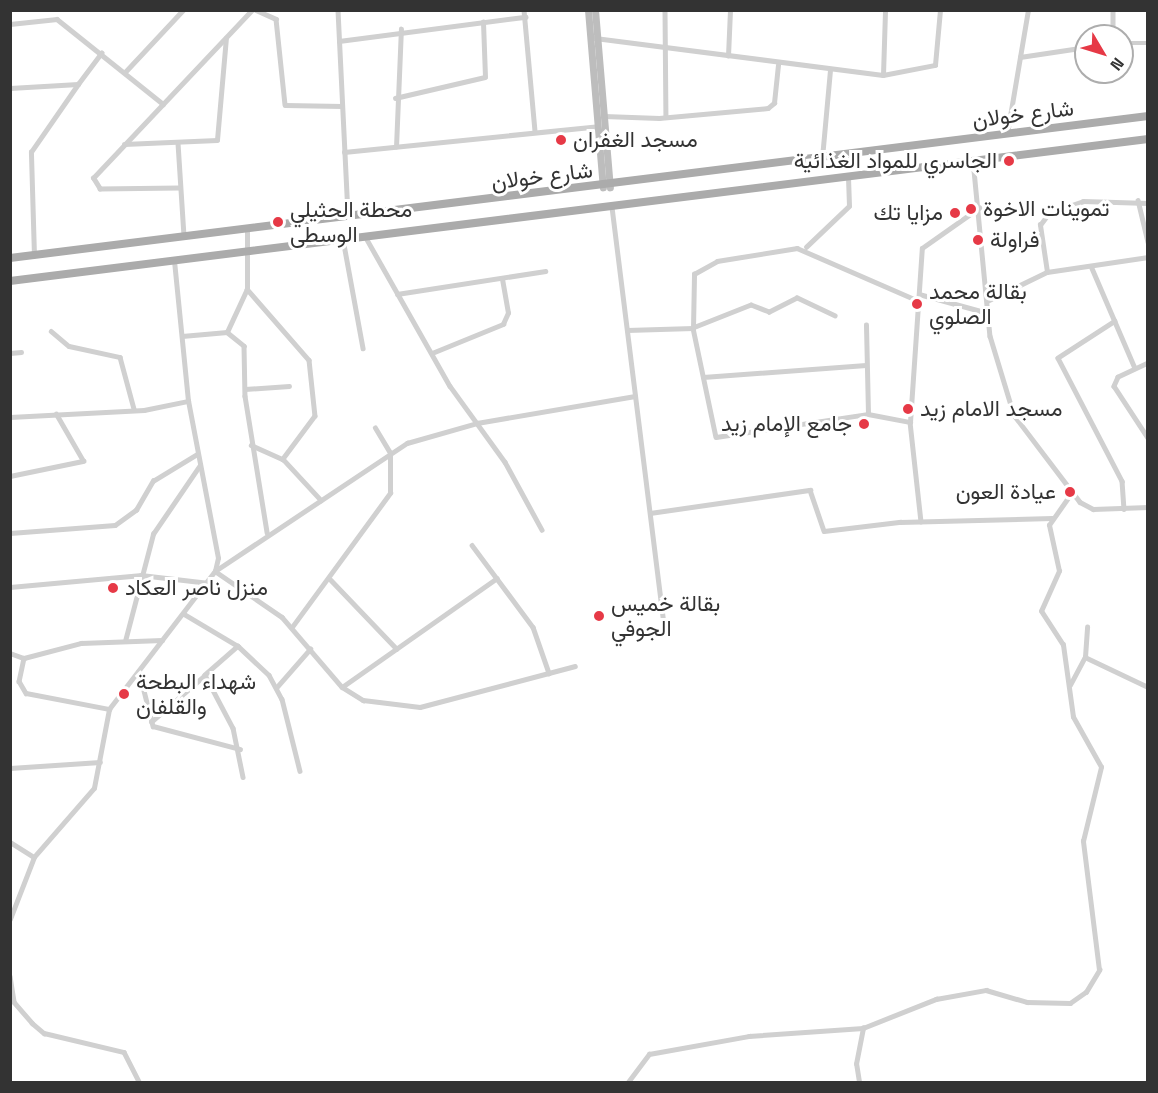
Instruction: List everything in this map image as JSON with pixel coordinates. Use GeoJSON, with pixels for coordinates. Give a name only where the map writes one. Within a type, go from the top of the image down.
{"type":"FeatureCollection","features":[{"type":"Feature","properties":{"kind":"main road","name":"شارع خولان"},"geometry":{"type":"LineString","coordinates":[[10,258],[185,240],[348,217],[606,187],[1148,116]]}},
{"type":"Feature","properties":{"kind":"main road","name":"شارع خولان"},"geometry":{"type":"LineString","coordinates":[[10,281],[1148,139]]}},
{"type":"Feature","properties":{"kind":"street"},"geometry":{"type":"LineString","coordinates":[[57,10],[57,19]]}},
{"type":"Feature","properties":{"kind":"street"},"geometry":{"type":"LineString","coordinates":[[179,188],[94,186],[93,178],[252,10]]}},
{"type":"Feature","properties":{"kind":"street"},"geometry":{"type":"LineString","coordinates":[[256,10],[276,19],[285,105],[342,106]]}},
{"type":"Feature","properties":{"kind":"street"},"geometry":{"type":"LineString","coordinates":[[338,10],[348,217]]}},
{"type":"Feature","properties":{"kind":"street"},"geometry":{"type":"LineString","coordinates":[[524,10],[535,131]]}},
{"type":"Feature","properties":{"kind":"street"},"geometry":{"type":"LineString","coordinates":[[588,10],[604,116],[606,187]]}},
{"type":"Feature","properties":{"kind":"street"},"geometry":{"type":"LineString","coordinates":[[595,10],[598,126],[606,187]]}},
{"type":"Feature","properties":{"kind":"street"},"geometry":{"type":"LineString","coordinates":[[665,10],[666,117]]}},
{"type":"Feature","properties":{"kind":"street"},"geometry":{"type":"LineString","coordinates":[[728,56],[730,10]]}},
{"type":"Feature","properties":{"kind":"street"},"geometry":{"type":"LineString","coordinates":[[883,75],[885,10]]}},
{"type":"Feature","properties":{"kind":"street"},"geometry":{"type":"LineString","coordinates":[[594,38],[778,65],[883,75],[935,65],[940,10]]}},
{"type":"Feature","properties":{"kind":"street"},"geometry":{"type":"LineString","coordinates":[[1007,134],[1028,10]]}},
{"type":"Feature","properties":{"kind":"street"},"geometry":{"type":"LineString","coordinates":[[125,72],[182,11]]}},
{"type":"Feature","properties":{"kind":"street"},"geometry":{"type":"LineString","coordinates":[[339,40],[400,29],[525,17]]}},
{"type":"Feature","properties":{"kind":"street"},"geometry":{"type":"LineString","coordinates":[[10,24],[57,19],[163,104]]}},
{"type":"Feature","properties":{"kind":"street"},"geometry":{"type":"LineString","coordinates":[[395,98],[485,77],[483,21]]}},
{"type":"Feature","properties":{"kind":"street"},"geometry":{"type":"LineString","coordinates":[[396,147],[395,98],[400,29]]}},
{"type":"Feature","properties":{"kind":"street"},"geometry":{"type":"LineString","coordinates":[[124,144],[214,143],[219,137],[226,37]]}},
{"type":"Feature","properties":{"kind":"street"},"geometry":{"type":"LineString","coordinates":[[1020,57],[1074,49]]}},
{"type":"Feature","properties":{"kind":"street"},"geometry":{"type":"LineString","coordinates":[[34,256],[31,152],[101,53]]}},
{"type":"Feature","properties":{"kind":"street"},"geometry":{"type":"LineString","coordinates":[[604,116],[666,117],[772,107],[778,65]]}},
{"type":"Feature","properties":{"kind":"street"},"geometry":{"type":"LineString","coordinates":[[822,158],[830,70]]}},
{"type":"Feature","properties":{"kind":"street"},"geometry":{"type":"LineString","coordinates":[[10,88],[78,84]]}},
{"type":"Feature","properties":{"kind":"street"},"geometry":{"type":"LineString","coordinates":[[344,152],[598,126]]}},
{"type":"Feature","properties":{"kind":"street"},"geometry":{"type":"LineString","coordinates":[[178,143],[179,188],[185,240]]}},
{"type":"Feature","properties":{"kind":"street"},"geometry":{"type":"LineString","coordinates":[[973,160],[988,313],[999,374],[1014,416],[1071,493],[1093,509],[1148,507]]}},
{"type":"Feature","properties":{"kind":"street"},"geometry":{"type":"LineString","coordinates":[[806,248],[849,206],[848,176]]}},
{"type":"Feature","properties":{"kind":"street"},"geometry":{"type":"LineString","coordinates":[[1047,272],[1042,218],[1083,201],[1138,200],[1148,203]]}},
{"type":"Feature","properties":{"kind":"street"},"geometry":{"type":"LineString","coordinates":[[1138,200],[1148,242]]}},
{"type":"Feature","properties":{"kind":"street"},"geometry":{"type":"LineString","coordinates":[[612,207],[663,619]]}},
{"type":"Feature","properties":{"kind":"street"},"geometry":{"type":"LineString","coordinates":[[921,521],[910,422],[922,248],[979,208]]}},
{"type":"Feature","properties":{"kind":"street"},"geometry":{"type":"LineString","coordinates":[[227,332],[247,289],[247,231]]}},
{"type":"Feature","properties":{"kind":"street"},"geometry":{"type":"LineString","coordinates":[[365,236],[396,294],[542,530]]}},
{"type":"Feature","properties":{"kind":"street"},"geometry":{"type":"LineString","coordinates":[[343,238],[363,348]]}},
{"type":"Feature","properties":{"kind":"street"},"geometry":{"type":"LineString","coordinates":[[910,422],[868,414],[716,437],[693,328],[694,274],[717,261],[806,248],[919,301]]}},
{"type":"Feature","properties":{"kind":"street"},"geometry":{"type":"LineString","coordinates":[[987,301],[1047,272],[1148,257]]}},
{"type":"Feature","properties":{"kind":"street"},"geometry":{"type":"LineString","coordinates":[[10,919],[34,857],[94,788],[109,709],[209,583],[215,571],[218,558],[188,401],[174,261]]}},
{"type":"Feature","properties":{"kind":"street"},"geometry":{"type":"LineString","coordinates":[[1091,266],[1135,368]]}},
{"type":"Feature","properties":{"kind":"street"},"geometry":{"type":"LineString","coordinates":[[396,294],[545,272]]}},
{"type":"Feature","properties":{"kind":"street"},"geometry":{"type":"LineString","coordinates":[[432,353],[503,324],[508,313],[502,279]]}},
{"type":"Feature","properties":{"kind":"street"},"geometry":{"type":"LineString","coordinates":[[247,289],[309,360],[315,416],[283,459]]}},
{"type":"Feature","properties":{"kind":"street"},"geometry":{"type":"LineString","coordinates":[[920,294],[988,313]]}},
{"type":"Feature","properties":{"kind":"street"},"geometry":{"type":"LineString","coordinates":[[627,330],[693,328],[751,306],[769,312],[797,298],[835,316]]}},
{"type":"Feature","properties":{"kind":"street"},"geometry":{"type":"LineString","coordinates":[[1115,321],[1058,358],[1122,481],[1124,509]]}},
{"type":"Feature","properties":{"kind":"street"},"geometry":{"type":"LineString","coordinates":[[866,325],[868,414]]}},
{"type":"Feature","properties":{"kind":"street"},"geometry":{"type":"LineString","coordinates":[[51,331],[69,346],[120,357],[134,409]]}},
{"type":"Feature","properties":{"kind":"street"},"geometry":{"type":"LineString","coordinates":[[182,336],[227,332],[244,346],[245,390],[251,445],[267,532]]}},
{"type":"Feature","properties":{"kind":"street"},"geometry":{"type":"LineString","coordinates":[[10,353],[21,352]]}},
{"type":"Feature","properties":{"kind":"street"},"geometry":{"type":"LineString","coordinates":[[1148,363],[1118,377],[1114,386],[1148,438]]}},
{"type":"Feature","properties":{"kind":"street"},"geometry":{"type":"LineString","coordinates":[[704,377],[866,365]]}},
{"type":"Feature","properties":{"kind":"street"},"geometry":{"type":"LineString","coordinates":[[245,390],[289,387]]}},
{"type":"Feature","properties":{"kind":"street"},"geometry":{"type":"LineString","coordinates":[[215,571],[267,532],[321,500],[390,453],[477,423],[636,396]]}},
{"type":"Feature","properties":{"kind":"street"},"geometry":{"type":"LineString","coordinates":[[10,417],[134,409],[188,401]]}},
{"type":"Feature","properties":{"kind":"street"},"geometry":{"type":"LineString","coordinates":[[10,476],[83,461],[56,414]]}},
{"type":"Feature","properties":{"kind":"street"},"geometry":{"type":"LineString","coordinates":[[292,627],[331,580],[390,493],[390,453],[375,428]]}},
{"type":"Feature","properties":{"kind":"street"},"geometry":{"type":"LineString","coordinates":[[251,445],[283,459],[321,500]]}},
{"type":"Feature","properties":{"kind":"street"},"geometry":{"type":"LineString","coordinates":[[10,533],[114,525],[136,510],[153,481],[197,454]]}},
{"type":"Feature","properties":{"kind":"street"},"geometry":{"type":"LineString","coordinates":[[125,641],[153,534],[200,465]]}},
{"type":"Feature","properties":{"kind":"street"},"geometry":{"type":"LineString","coordinates":[[650,513],[810,490],[824,531],[921,521],[1052,518]]}},
{"type":"Feature","properties":{"kind":"street"},"geometry":{"type":"LineString","coordinates":[[628,1083],[649,1054],[749,1036],[863,1028],[936,999],[986,990],[1027,1002],[1070,1003],[1095,980],[1101,956],[1083,841],[1101,767],[1077,727],[1064,645],[1041,611],[1059,571],[1048,532],[1052,518],[1071,493]]}},
{"type":"Feature","properties":{"kind":"street"},"geometry":{"type":"LineString","coordinates":[[472,545],[533,627],[549,673]]}},
{"type":"Feature","properties":{"kind":"street"},"geometry":{"type":"LineString","coordinates":[[215,571],[292,627],[342,687],[377,704],[420,707],[574,666]]}},
{"type":"Feature","properties":{"kind":"street"},"geometry":{"type":"LineString","coordinates":[[10,587],[141,575],[209,583]]}},
{"type":"Feature","properties":{"kind":"street"},"geometry":{"type":"LineString","coordinates":[[342,687],[497,578]]}},
{"type":"Feature","properties":{"kind":"street"},"geometry":{"type":"LineString","coordinates":[[331,580],[397,649]]}},
{"type":"Feature","properties":{"kind":"street"},"geometry":{"type":"LineString","coordinates":[[184,614],[238,646],[276,688],[300,771]]}},
{"type":"Feature","properties":{"kind":"street"},"geometry":{"type":"LineString","coordinates":[[1070,688],[1085,657],[1087,627]]}},
{"type":"Feature","properties":{"kind":"street"},"geometry":{"type":"LineString","coordinates":[[10,653],[24,658],[81,643],[162,640]]}},
{"type":"Feature","properties":{"kind":"street"},"geometry":{"type":"LineString","coordinates":[[151,722],[238,646]]}},
{"type":"Feature","properties":{"kind":"street"},"geometry":{"type":"LineString","coordinates":[[276,688],[310,650]]}},
{"type":"Feature","properties":{"kind":"street"},"geometry":{"type":"LineString","coordinates":[[1085,657],[1148,687]]}},
{"type":"Feature","properties":{"kind":"street"},"geometry":{"type":"LineString","coordinates":[[24,658],[19,681],[26,693],[109,709]]}},
{"type":"Feature","properties":{"kind":"street"},"geometry":{"type":"LineString","coordinates":[[139,670],[151,722],[164,732],[240,749]]}},
{"type":"Feature","properties":{"kind":"street"},"geometry":{"type":"LineString","coordinates":[[205,675],[240,749],[243,777]]}},
{"type":"Feature","properties":{"kind":"street"},"geometry":{"type":"LineString","coordinates":[[10,768],[100,762]]}},
{"type":"Feature","properties":{"kind":"street"},"geometry":{"type":"LineString","coordinates":[[10,842],[34,857]]}},
{"type":"Feature","properties":{"kind":"street"},"geometry":{"type":"LineString","coordinates":[[10,976],[12,1004],[44,1033],[79,1037],[124,1053],[139,1083]]}},
{"type":"Feature","properties":{"kind":"street"},"geometry":{"type":"LineString","coordinates":[[859,1083],[856,1064],[863,1028]]}},
{"type":"Feature","properties":{"kind":"place","name":"مسجد الغفران"},"geometry":{"type":"Point","coordinates":[561,140]}},
{"type":"Feature","properties":{"kind":"place","name":"الجاسري للمواد الغذائية"},"geometry":{"type":"Point","coordinates":[1009,161]}},
{"type":"Feature","properties":{"kind":"place","name":"تموينات الاخوة"},"geometry":{"type":"Point","coordinates":[971,209]}},
{"type":"Feature","properties":{"kind":"place","name":"مزايا تك"},"geometry":{"type":"Point","coordinates":[955,213]}},
{"type":"Feature","properties":{"kind":"place","name":"محطة الحثيلي الوسطى"},"geometry":{"type":"Point","coordinates":[278,222]}},
{"type":"Feature","properties":{"kind":"place","name":"فراولة"},"geometry":{"type":"Point","coordinates":[978,240]}},
{"type":"Feature","properties":{"kind":"place","name":"بقالة محمد الصلوي"},"geometry":{"type":"Point","coordinates":[917,304]}},
{"type":"Feature","properties":{"kind":"place","name":"مسجد الامام زيد"},"geometry":{"type":"Point","coordinates":[908,409]}},
{"type":"Feature","properties":{"kind":"place","name":"جامع الإمام زيد"},"geometry":{"type":"Point","coordinates":[864,424]}},
{"type":"Feature","properties":{"kind":"place","name":"عيادة العون"},"geometry":{"type":"Point","coordinates":[1070,492]}},
{"type":"Feature","properties":{"kind":"place","name":"منزل ناصر العكاد"},"geometry":{"type":"Point","coordinates":[113,588]}},
{"type":"Feature","properties":{"kind":"place","name":"بقالة خميس الجوفي"},"geometry":{"type":"Point","coordinates":[599,616]}},
{"type":"Feature","properties":{"kind":"place","name":"شهداء البطحة والقلفان"},"geometry":{"type":"Point","coordinates":[124,694]}}]}
